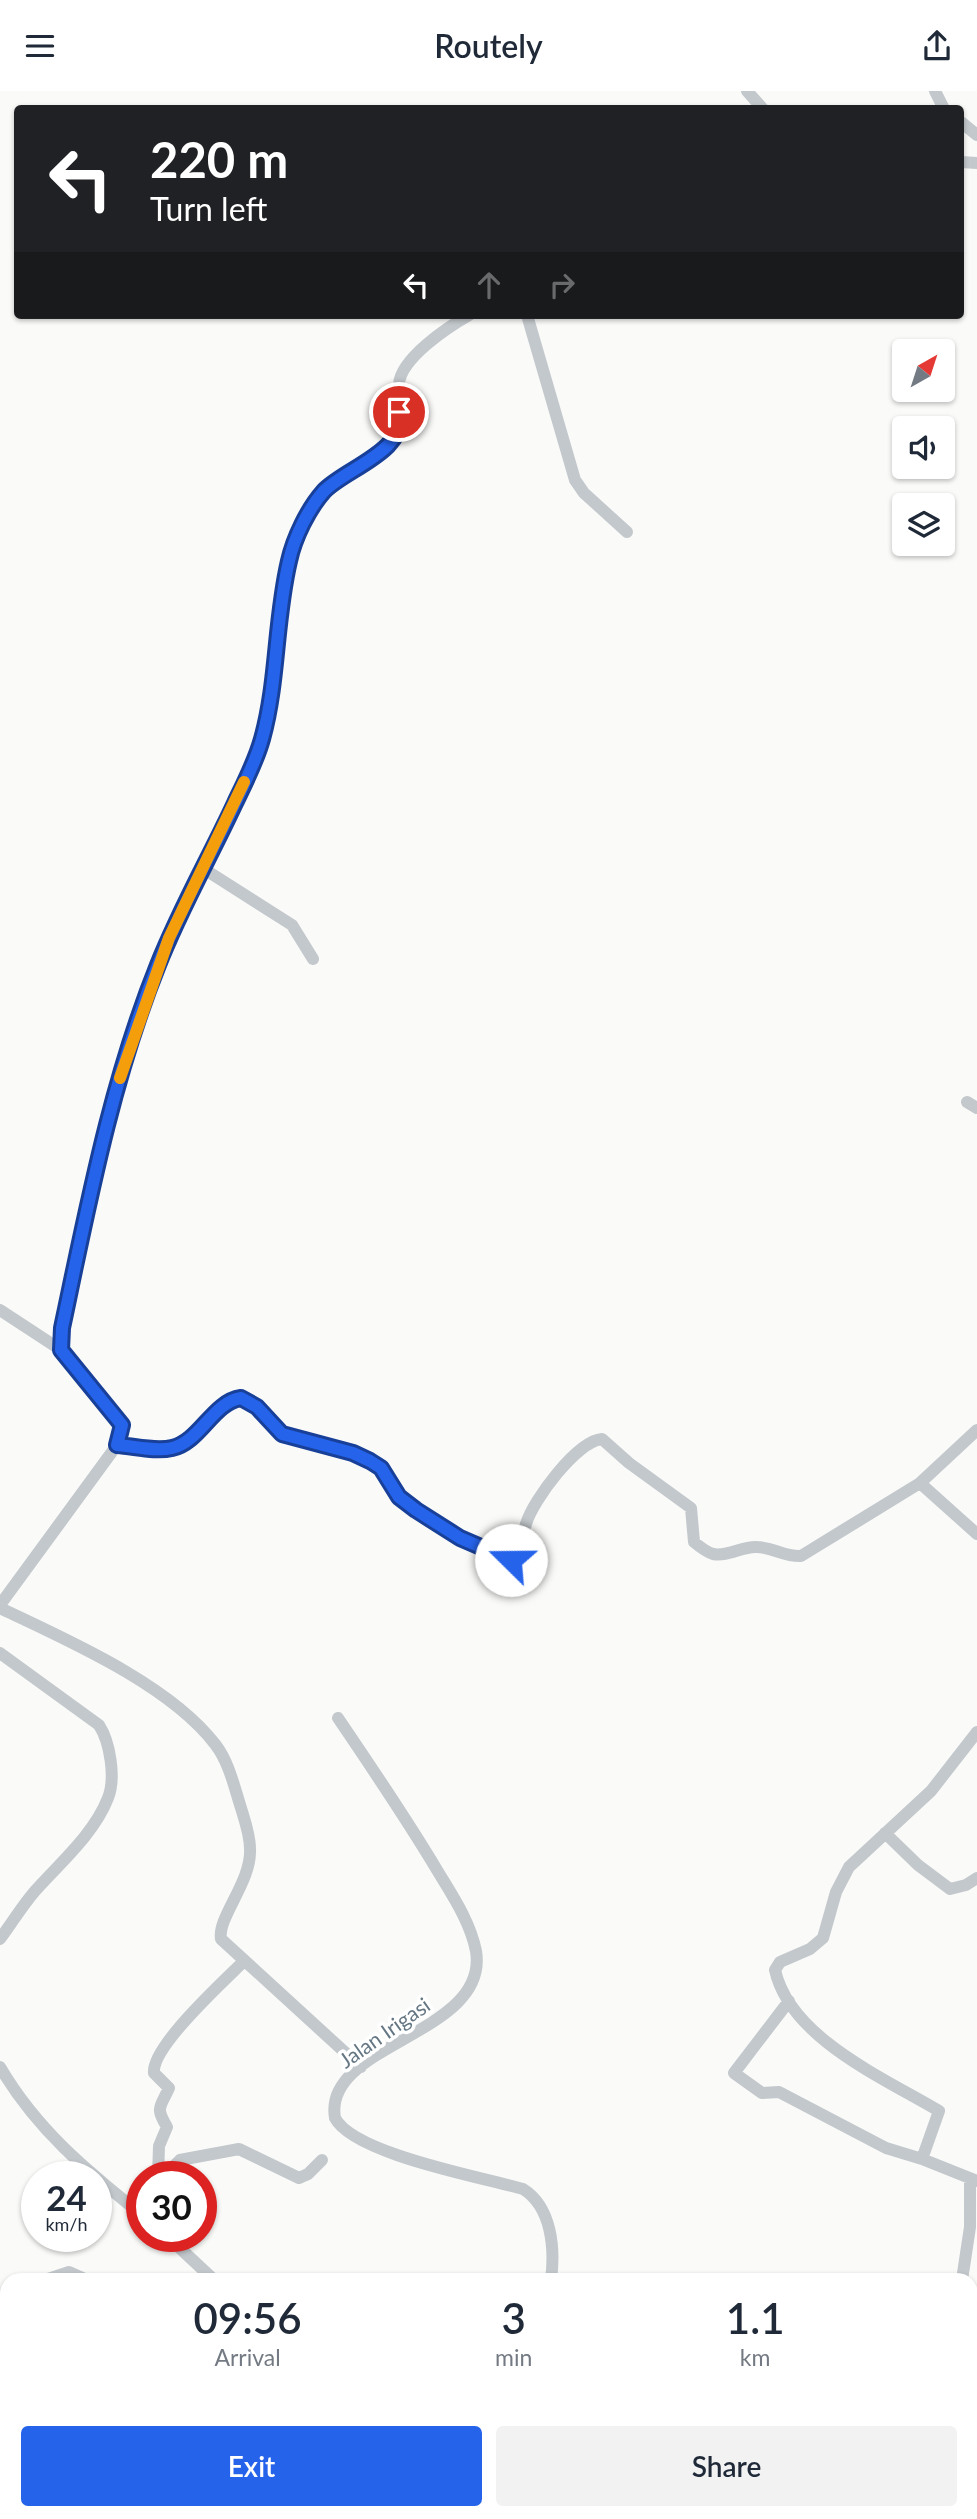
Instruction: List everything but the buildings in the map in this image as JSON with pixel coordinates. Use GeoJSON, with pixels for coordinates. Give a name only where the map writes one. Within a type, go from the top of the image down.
{"type":"FeatureCollection","features":[{"type":"Feature","properties":{"kind":"street"},"geometry":{"type":"LineString","coordinates":[[747,91],[759,105]]}},
{"type":"Feature","properties":{"kind":"street"},"geometry":{"type":"LineString","coordinates":[[61,1350],[68,1302],[111,1107],[156,968],[262,739],[289,559],[301,529],[324,491],[398,433],[401,421],[400,380],[405,367],[452,325],[463,319]]}},
{"type":"Feature","properties":{"kind":"street"},"geometry":{"type":"LineString","coordinates":[[528,319],[576,480],[584,493],[628,532]]}},
{"type":"Feature","properties":{"kind":"street"},"geometry":{"type":"LineString","coordinates":[[204,869],[292,925],[313,959]]}},
{"type":"Feature","properties":{"kind":"street"},"geometry":{"type":"LineString","coordinates":[[0,1310],[61,1350],[122,1425],[117,1445],[0,1607],[76,1645],[166,1699],[215,1745],[233,1782],[250,1848],[244,1885],[220,1934],[225,1943],[244,1961],[361,2067]]}},
{"type":"Feature","properties":{"kind":"street"},"geometry":{"type":"LineString","coordinates":[[117,1445],[172,1448],[198,1431],[230,1400],[241,1398],[257,1407],[282,1434],[353,1453],[370,1461],[381,1468],[399,1497],[416,1510],[460,1538],[511,1560],[522,1551],[526,1522],[539,1496],[587,1444],[599,1438],[691,1508],[694,1542],[713,1554],[758,1547],[800,1556],[920,1483],[977,1430]]}},
{"type":"Feature","properties":{"kind":"street"},"geometry":{"type":"LineString","coordinates":[[920,1483],[977,1534]]}},
{"type":"Feature","properties":{"kind":"street"},"geometry":{"type":"LineString","coordinates":[[0,1653],[99,1725],[106,1741],[111,1780],[108,1797],[90,1829],[34,1893],[0,1939]]}},
{"type":"Feature","properties":{"kind":"street","name":"Jalan Irigasi"},"geometry":{"type":"LineString","coordinates":[[338,1718],[405,1817],[461,1910],[477,1968],[470,1986],[453,2006],[345,2080],[334,2101],[335,2118],[352,2137],[419,2162],[523,2189],[535,2197],[544,2208],[550,2238],[551,2273]]}},
{"type":"Feature","properties":{"kind":"street"},"geometry":{"type":"LineString","coordinates":[[922,2159],[939,2111],[827,2042],[803,2020],[789,2001],[776,1974],[777,1965],[810,1949],[823,1938],[844,1874],[931,1791],[977,1732]]}},
{"type":"Feature","properties":{"kind":"street"},"geometry":{"type":"LineString","coordinates":[[885,1833],[918,1865],[950,1889],[966,1885],[977,1878]]}},
{"type":"Feature","properties":{"kind":"street"},"geometry":{"type":"LineString","coordinates":[[160,2161],[159,2146],[167,2127],[160,2117],[160,2104],[169,2088],[155,2073],[155,2062],[189,2019],[244,1961]]}},
{"type":"Feature","properties":{"kind":"street"},"geometry":{"type":"LineString","coordinates":[[789,2001],[734,2073],[762,2093],[779,2092],[886,2148],[922,2159],[973,2181],[963,2273]]}},
{"type":"Feature","properties":{"kind":"street"},"geometry":{"type":"LineString","coordinates":[[0,2067],[18,2098],[42,2127],[126,2197]]}},
{"type":"Feature","properties":{"kind":"street"},"geometry":{"type":"LineString","coordinates":[[178,2161],[229,2150],[244,2150],[299,2178],[308,2174],[322,2160]]}},
{"type":"Feature","properties":{"kind":"street"},"geometry":{"type":"LineString","coordinates":[[184,2252],[207,2273]]}},
{"type":"Feature","properties":{"kind":"slow traffic"},"geometry":{"type":"LineString","coordinates":[[120,1078],[156,968],[244,782]]}},
{"type":"Feature","properties":{"kind":"route"},"geometry":{"type":"LineString","coordinates":[[399,412],[401,421],[398,433],[375,454],[324,491],[318,499],[301,529],[289,559],[262,739],[204,869],[169,938],[140,1014],[101,1143],[62,1328],[61,1350],[122,1425],[123,1430],[117,1445],[161,1449],[178,1446],[214,1417],[230,1400],[241,1398],[257,1407],[282,1434],[353,1453],[370,1461],[381,1468],[399,1497],[416,1510],[460,1538],[511,1560]]}}]}
